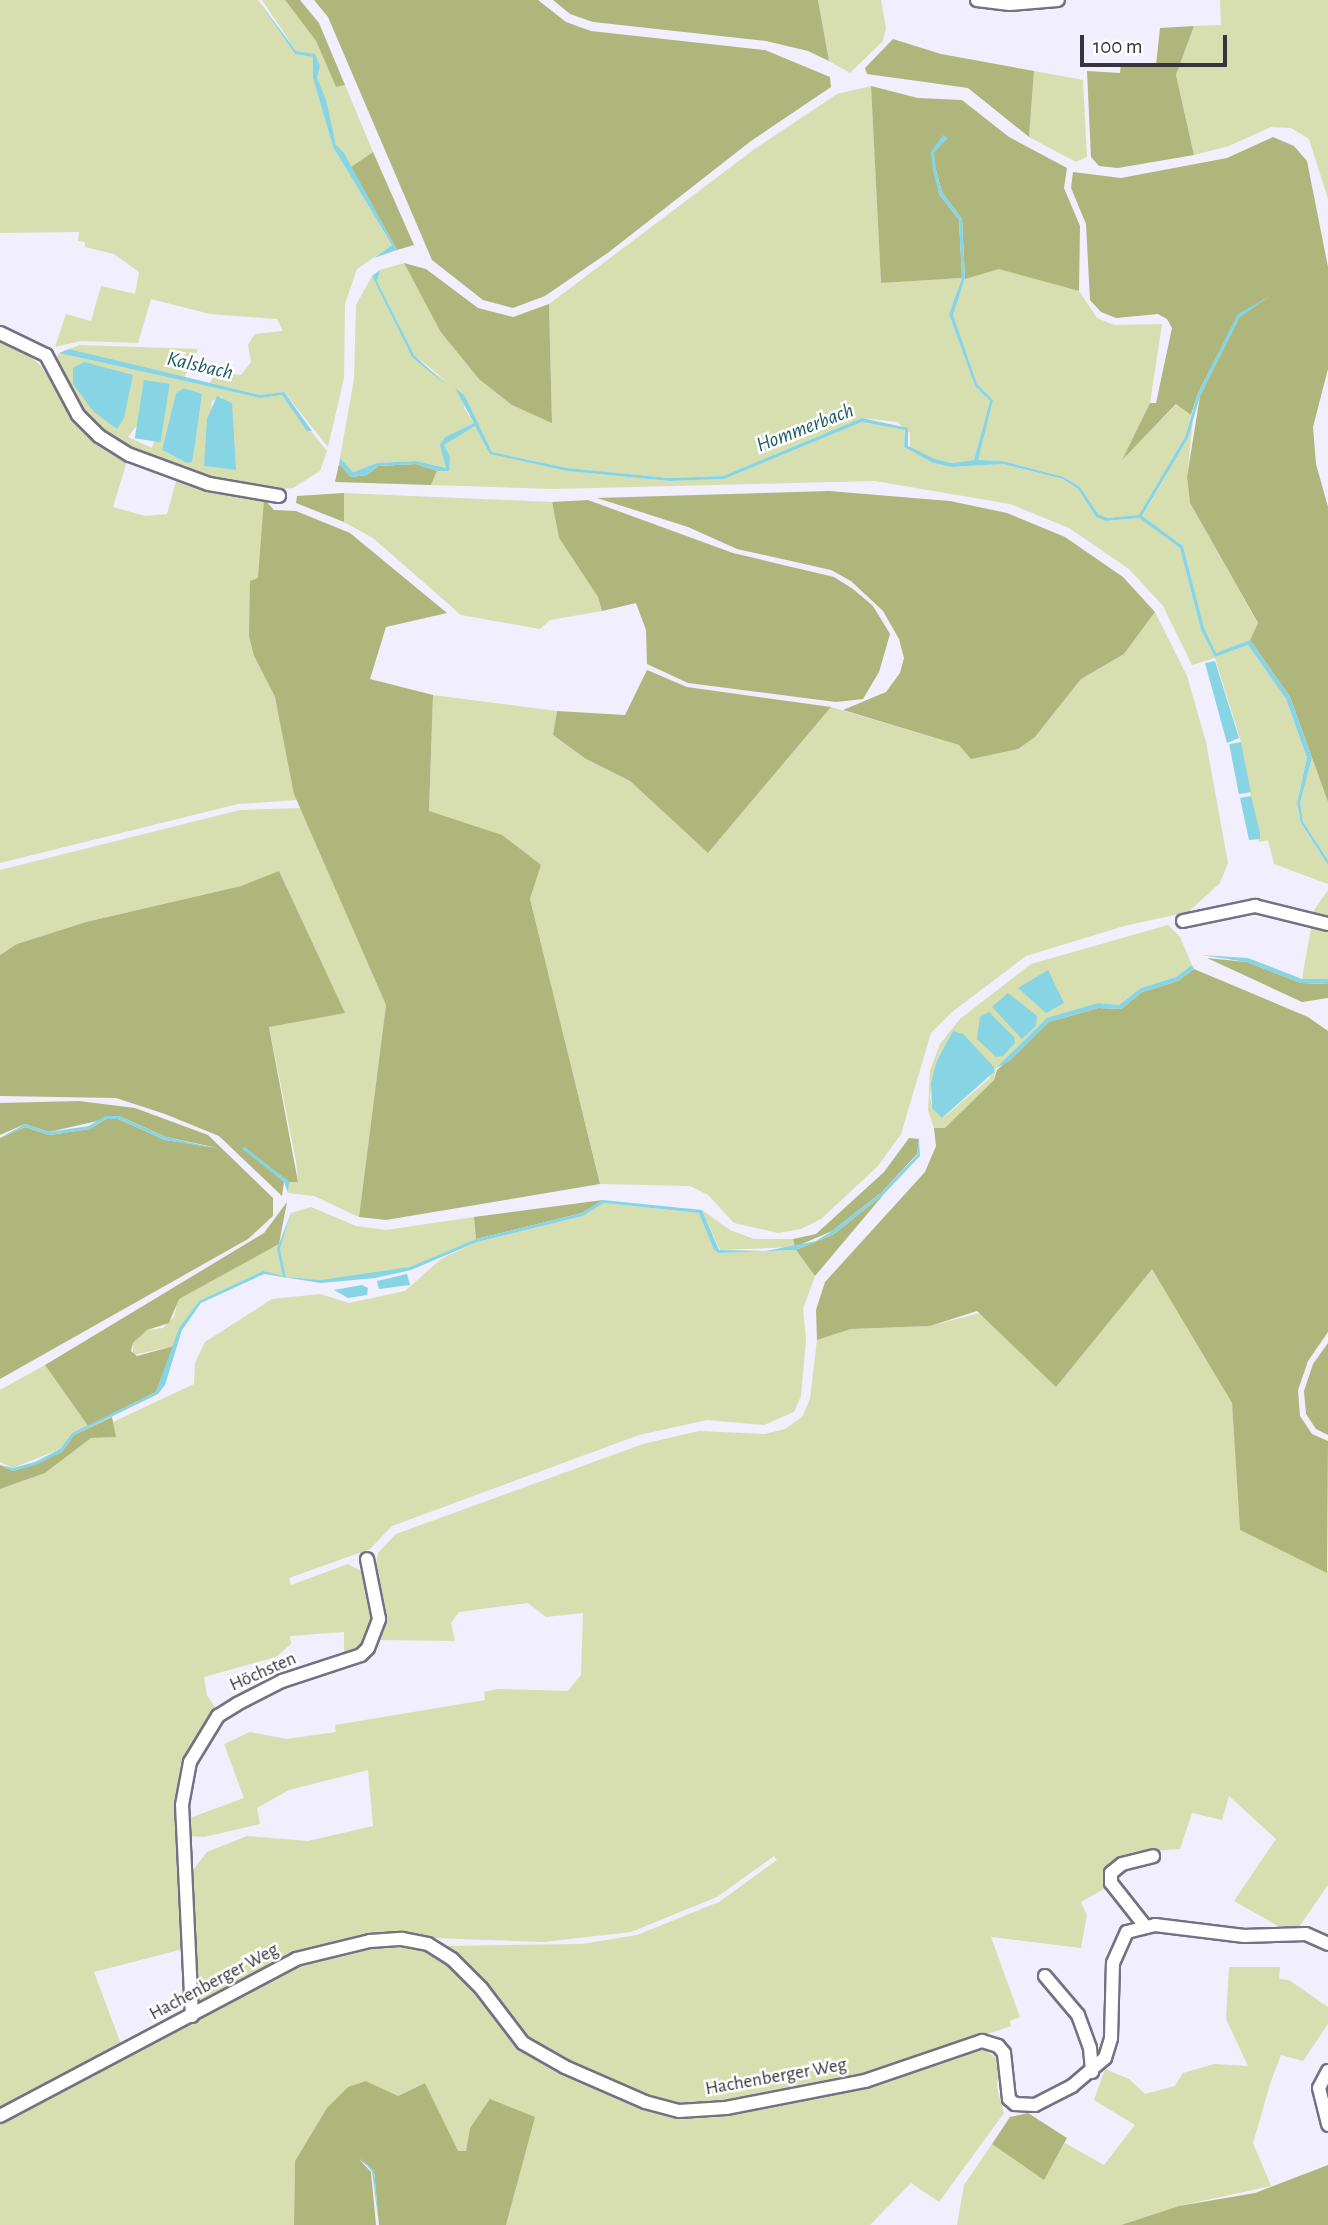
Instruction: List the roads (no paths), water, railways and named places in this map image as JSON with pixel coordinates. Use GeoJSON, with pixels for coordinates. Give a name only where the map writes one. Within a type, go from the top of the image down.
{"type":"FeatureCollection","features":[{"type":"Feature","properties":{"kind":"street"},"geometry":{"type":"LineString","coordinates":[[977,0],[1010,4],[1058,0]]}},
{"type":"Feature","properties":{"kind":"street"},"geometry":{"type":"LineString","coordinates":[[0,333],[46,355],[78,415],[99,436],[130,455],[209,484],[279,496]]}},
{"type":"Feature","properties":{"kind":"street"},"geometry":{"type":"LineString","coordinates":[[1182,920],[1255,906],[1328,924]]}},
{"type":"Feature","properties":{"kind":"street","name":"Höchsten"},"geometry":{"type":"LineString","coordinates":[[192,2016],[182,1805],[190,1762],[214,1721],[237,1704],[282,1681],[360,1655],[368,1648],[379,1619],[367,1559]]}},
{"type":"Feature","properties":{"kind":"street"},"geometry":{"type":"LineString","coordinates":[[1153,1856],[1122,1864],[1111,1873],[1111,1883],[1146,1926],[1244,1936],[1306,1934],[1328,1944]]}},
{"type":"Feature","properties":{"kind":"street","name":"Hachenberger Weg"},"geometry":{"type":"LineString","coordinates":[[0,2116],[296,1959],[333,1947],[402,1939],[428,1944],[452,1959],[481,1988],[508,2028],[543,2056],[645,2102],[679,2111],[726,2108],[865,2081],[982,2041],[998,2046],[1004,2053],[1006,2090],[1015,2104],[1044,2102],[1092,2072],[1105,2058],[1111,2038],[1113,1963],[1119,1942],[1127,1932],[1146,1926]]}},
{"type":"Feature","properties":{"kind":"street"},"geometry":{"type":"LineString","coordinates":[[1045,1976],[1078,2015],[1090,2048],[1092,2072]]}},
{"type":"Feature","properties":{"kind":"street"},"geometry":{"type":"LineString","coordinates":[[1328,2071],[1320,2088],[1328,2125]]}},
{"type":"Feature","properties":{"kind":"water"},"geometry":{"type":"Polygon","coordinates":[[[258,0],[296,51],[315,54],[320,66],[317,78],[326,100],[336,145],[344,153],[397,250],[374,258],[392,245],[333,147],[313,78],[313,57],[295,54],[258,0]]]}},
{"type":"Feature","properties":{"kind":"water"},"geometry":{"type":"Polygon","coordinates":[[[943,135],[948,138],[934,153],[936,170],[942,192],[962,219],[965,278],[953,315],[977,384],[993,400],[978,460],[1003,461],[1064,477],[1080,487],[1098,514],[1107,518],[1139,515],[1185,437],[1198,393],[1238,314],[1270,296],[1240,317],[1200,396],[1188,438],[1142,516],[1183,546],[1204,628],[1216,653],[1250,640],[1290,697],[1312,758],[1300,803],[1303,822],[1328,860],[1328,865],[1301,823],[1297,803],[1307,758],[1286,699],[1248,645],[1215,657],[1201,630],[1180,548],[1139,518],[1106,521],[1096,517],[1078,489],[1063,479],[1003,464],[952,467],[933,463],[904,447],[905,430],[862,422],[724,479],[669,481],[567,471],[490,454],[475,426],[444,445],[450,457],[449,471],[437,471],[416,464],[378,466],[367,475],[351,477],[339,464],[340,458],[353,472],[377,463],[416,461],[446,468],[440,445],[445,437],[474,423],[455,388],[465,396],[492,452],[567,468],[669,478],[723,476],[862,418],[908,428],[908,446],[935,459],[952,463],[974,460],[990,401],[975,386],[949,314],[962,278],[959,220],[939,194],[933,171],[931,152],[943,135]]]}},
{"type":"Feature","properties":{"kind":"water"},"geometry":{"type":"Polygon","coordinates":[[[380,270],[377,281],[414,355],[447,386],[412,357],[372,276],[380,270]]]}},
{"type":"Feature","properties":{"kind":"water"},"geometry":{"type":"Polygon","coordinates":[[[69,349],[260,395],[284,392],[312,431],[307,431],[282,395],[260,398],[59,353],[69,349]]]}},
{"type":"Feature","properties":{"kind":"water"},"geometry":{"type":"Polygon","coordinates":[[[84,362],[133,375],[124,418],[117,429],[94,412],[73,384],[73,368],[84,362]]]}},
{"type":"Feature","properties":{"kind":"water"},"geometry":{"type":"Polygon","coordinates":[[[144,380],[170,384],[160,442],[135,438],[144,380]]]}},
{"type":"Feature","properties":{"kind":"water"},"geometry":{"type":"Polygon","coordinates":[[[184,388],[202,394],[192,462],[187,463],[162,450],[176,393],[184,388]]]}},
{"type":"Feature","properties":{"kind":"water"},"geometry":{"type":"Polygon","coordinates":[[[217,396],[232,403],[236,470],[204,466],[207,419],[217,396]]]}},
{"type":"Feature","properties":{"kind":"water"},"geometry":{"type":"Polygon","coordinates":[[[1215,661],[1239,738],[1227,743],[1205,663],[1215,661]]]}},
{"type":"Feature","properties":{"kind":"water"},"geometry":{"type":"Polygon","coordinates":[[[1241,742],[1251,792],[1239,794],[1229,744],[1241,742]]]}},
{"type":"Feature","properties":{"kind":"water"},"geometry":{"type":"Polygon","coordinates":[[[1251,796],[1260,839],[1249,840],[1240,798],[1251,796]]]}},
{"type":"Feature","properties":{"kind":"water"},"geometry":{"type":"Polygon","coordinates":[[[1201,955],[1248,958],[1302,979],[1328,979],[1328,984],[1301,983],[1247,962],[1201,955]]]}},
{"type":"Feature","properties":{"kind":"water"},"geometry":{"type":"Polygon","coordinates":[[[1192,965],[1194,969],[1178,981],[1142,992],[1121,1009],[1098,1008],[1049,1022],[1010,1061],[996,1068],[1047,1018],[1098,1003],[1119,1005],[1141,988],[1176,977],[1192,965]]]}},
{"type":"Feature","properties":{"kind":"water"},"geometry":{"type":"Polygon","coordinates":[[[1048,970],[1064,1003],[1046,1013],[1018,988],[1048,970]]]}},
{"type":"Feature","properties":{"kind":"water"},"geometry":{"type":"Polygon","coordinates":[[[1008,993],[1037,1016],[1036,1026],[1022,1039],[992,1007],[1008,993]]]}},
{"type":"Feature","properties":{"kind":"water"},"geometry":{"type":"Polygon","coordinates":[[[989,1012],[1014,1037],[1015,1043],[1003,1056],[996,1057],[977,1039],[980,1017],[989,1012]]]}},
{"type":"Feature","properties":{"kind":"water"},"geometry":{"type":"Polygon","coordinates":[[[953,1031],[963,1034],[994,1067],[994,1072],[942,1118],[932,1108],[931,1083],[937,1060],[953,1031]]]}},
{"type":"Feature","properties":{"kind":"water"},"geometry":{"type":"Polygon","coordinates":[[[105,1116],[119,1116],[166,1137],[219,1149],[165,1140],[118,1119],[106,1119],[90,1129],[49,1135],[25,1127],[0,1138],[25,1124],[49,1132],[89,1126],[105,1116]]]}},
{"type":"Feature","properties":{"kind":"water"},"geometry":{"type":"Polygon","coordinates":[[[919,1139],[920,1156],[884,1194],[834,1234],[796,1250],[719,1253],[714,1250],[699,1213],[604,1203],[583,1216],[477,1242],[411,1270],[375,1278],[321,1283],[264,1274],[201,1303],[182,1330],[165,1385],[158,1394],[74,1435],[62,1452],[36,1465],[13,1471],[0,1465],[13,1468],[35,1462],[60,1449],[72,1433],[156,1392],[179,1328],[199,1301],[263,1271],[283,1276],[277,1249],[291,1213],[280,1249],[286,1277],[321,1280],[410,1267],[476,1239],[582,1213],[603,1200],[702,1210],[719,1250],[766,1251],[816,1241],[832,1231],[882,1192],[917,1155],[919,1139]]]}},
{"type":"Feature","properties":{"kind":"water"},"geometry":{"type":"Polygon","coordinates":[[[245,1147],[289,1182],[288,1193],[284,1182],[241,1148],[245,1147]]]}},
{"type":"Feature","properties":{"kind":"water"},"geometry":{"type":"Polygon","coordinates":[[[407,1274],[410,1285],[379,1289],[377,1281],[407,1274]]]}},
{"type":"Feature","properties":{"kind":"water"},"geometry":{"type":"Polygon","coordinates":[[[362,1285],[368,1288],[367,1295],[348,1298],[334,1290],[362,1285]]]}},
{"type":"Feature","properties":{"kind":"water"},"geometry":{"type":"Polygon","coordinates":[[[359,2155],[374,2171],[379,2225],[372,2172],[359,2155]]]}},
{"type":"Feature","properties":{"kind":"water label","name":"Kalsbach"},"geometry":{"type":"Point","coordinates":[200,366]}},
{"type":"Feature","properties":{"kind":"water label","name":"Hommerbach"},"geometry":{"type":"Point","coordinates":[805,428]}}]}
